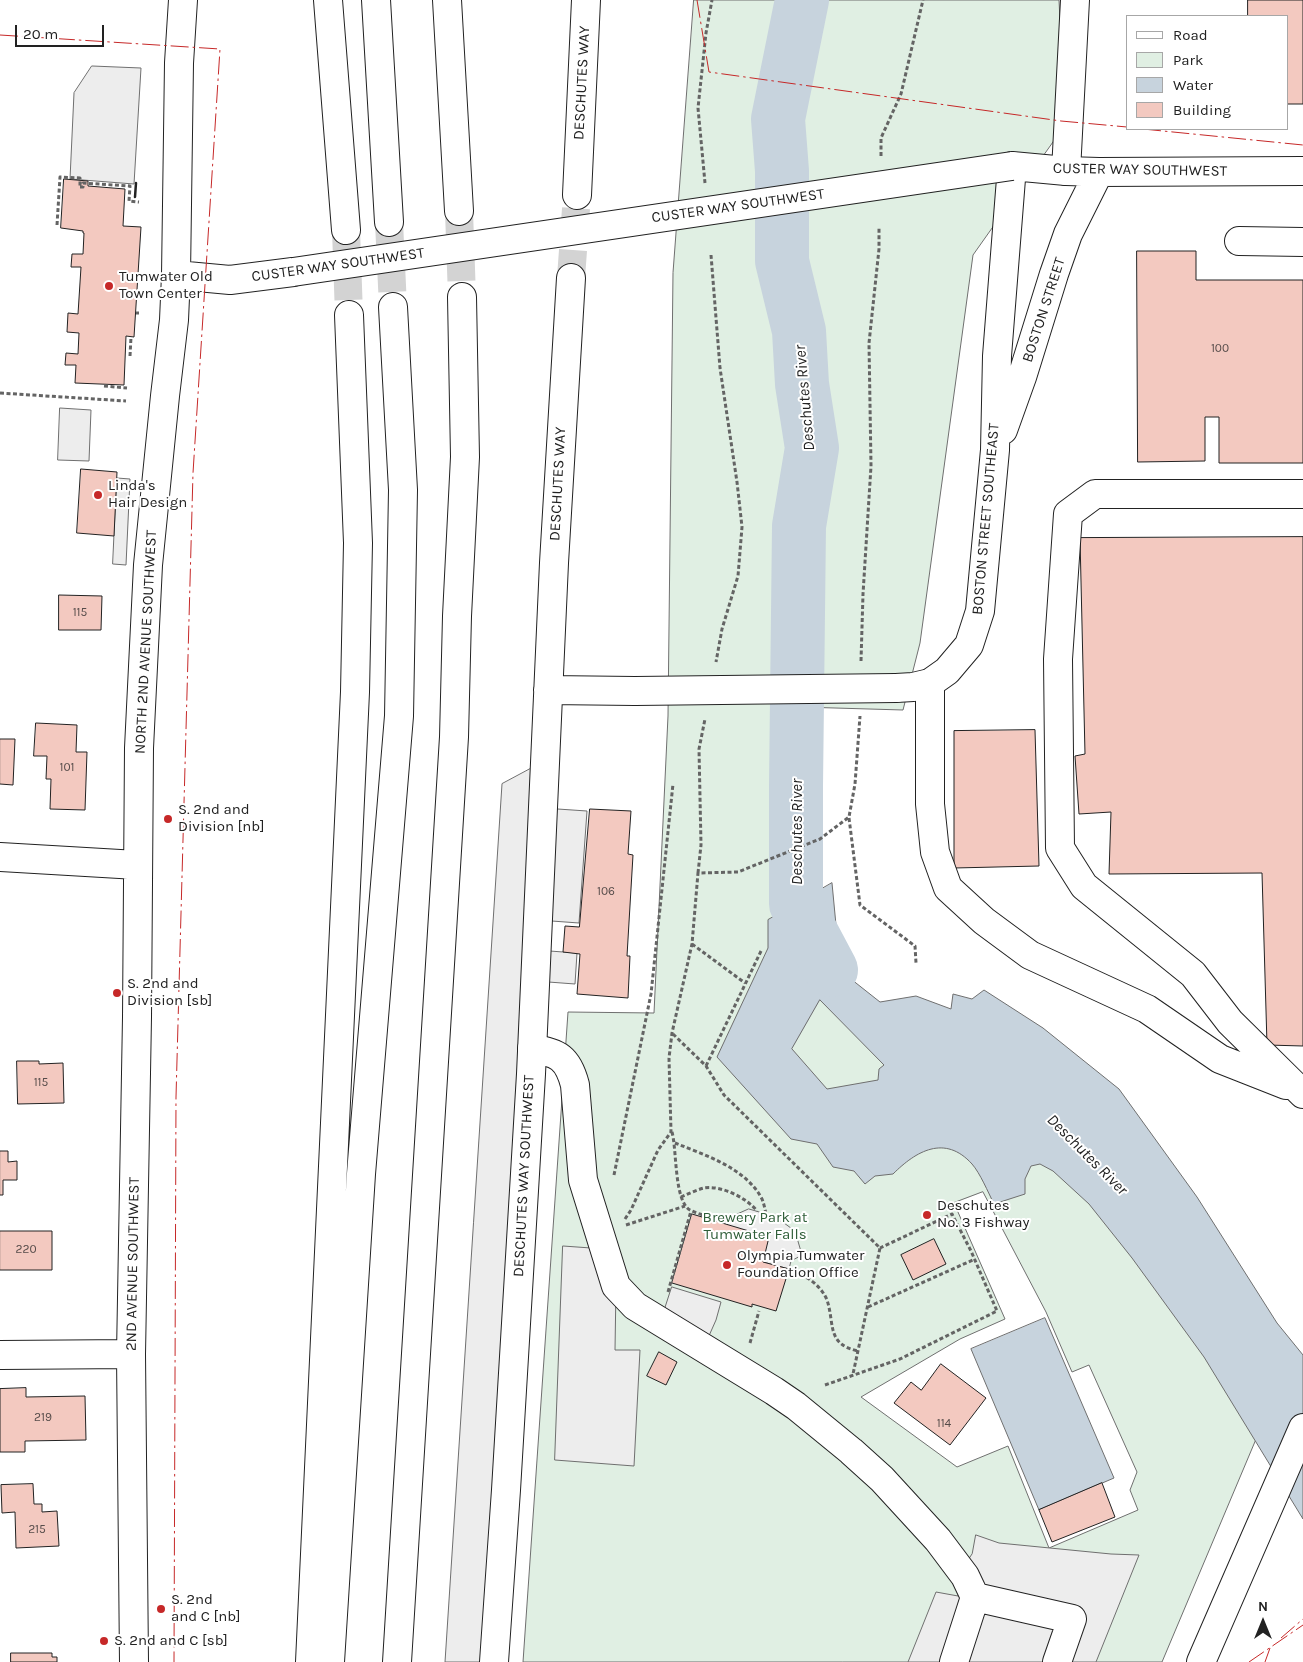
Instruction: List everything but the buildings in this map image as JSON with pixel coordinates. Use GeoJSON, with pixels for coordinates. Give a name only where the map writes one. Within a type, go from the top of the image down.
{"type":"FeatureCollection","features":[{"type":"Feature","properties":{"kind":"main road","name":"NORTH 2ND AVENUE SOUTHWEST"},"geometry":{"type":"LineString","coordinates":[[137,865],[139,748],[148,564],[174,320],[179,73],[184,0]]}},
{"type":"Feature","properties":{"kind":"main road"},"geometry":{"type":"LineString","coordinates":[[328,0],[346,230]]}},
{"type":"Feature","properties":{"kind":"main road"},"geometry":{"type":"LineString","coordinates":[[376,0],[389,222]]}},
{"type":"Feature","properties":{"kind":"main road"},"geometry":{"type":"LineString","coordinates":[[447,0],[459,211]]}},
{"type":"Feature","properties":{"kind":"main road","name":"DESCHUTES WAY"},"geometry":{"type":"LineString","coordinates":[[576,195],[586,0]]}},
{"type":"Feature","properties":{"kind":"main road"},"geometry":{"type":"LineString","coordinates":[[1066,171],[1075,0]]}},
{"type":"Feature","properties":{"kind":"main road","name":"CUSTER WAY SOUTHWEST"},"geometry":{"type":"LineString","coordinates":[[176,275],[230,280],[293,272],[1012,166],[1099,172],[1303,171]]}},
{"type":"Feature","properties":{"kind":"main road","name":"BOSTON STREET SOUTHEAST"},"geometry":{"type":"LineString","coordinates":[[548,690],[896,688],[930,683],[947,671],[969,645],[980,611],[996,450],[997,356],[1012,166]]}},
{"type":"Feature","properties":{"kind":"main road","name":"BOSTON STREET"},"geometry":{"type":"LineString","coordinates":[[996,450],[1022,377],[1068,234],[1099,172]]}},
{"type":"Feature","properties":{"kind":"main road"},"geometry":{"type":"LineString","coordinates":[[1239,241],[1303,242]]}},
{"type":"Feature","properties":{"kind":"main road","name":"DESCHUTES WAY"},"geometry":{"type":"LineString","coordinates":[[548,690],[571,278]]}},
{"type":"Feature","properties":{"kind":"main road"},"geometry":{"type":"LineString","coordinates":[[397,1662],[454,737],[457,616],[465,457],[462,297]]}},
{"type":"Feature","properties":{"kind":"main road"},"geometry":{"type":"LineString","coordinates":[[330,1662],[361,1174],[399,716],[403,490],[393,307]]}},
{"type":"Feature","properties":{"kind":"main road"},"geometry":{"type":"LineString","coordinates":[[310,1662],[354,692],[358,543],[350,314]]}},
{"type":"Feature","properties":{"kind":"main road"},"geometry":{"type":"LineString","coordinates":[[1300,1092],[1230,1022],[1193,974],[1084,886],[1060,848],[1058,659],[1068,514],[1096,494],[1303,494]]}},
{"type":"Feature","properties":{"kind":"main road"},"geometry":{"type":"LineString","coordinates":[[930,683],[930,804],[935,852],[948,888],[984,921],[1030,955],[1147,1009],[1220,1060],[1300,1092]]}},
{"type":"Feature","properties":{"kind":"main road","name":"DESCHUTES WAY SOUTHWEST"},"geometry":{"type":"LineString","coordinates":[[494,1662],[532,1049],[548,690]]}},
{"type":"Feature","properties":{"kind":"main road"},"geometry":{"type":"LineString","coordinates":[[0,857],[137,865]]}},
{"type":"Feature","properties":{"kind":"main road","name":"2ND AVENUE SOUTHWEST"},"geometry":{"type":"LineString","coordinates":[[134,1662],[131,1354],[137,1018],[137,865]]}},
{"type":"Feature","properties":{"kind":"main road"},"geometry":{"type":"LineString","coordinates":[[532,1049],[550,1051],[561,1056],[573,1076],[583,1180],[612,1238],[616,1286],[635,1306],[796,1406],[882,1479],[938,1540],[965,1576],[975,1598],[954,1662]]}},
{"type":"Feature","properties":{"kind":"main road"},"geometry":{"type":"LineString","coordinates":[[0,1355],[131,1354]]}},
{"type":"Feature","properties":{"kind":"main road"},"geometry":{"type":"LineString","coordinates":[[1201,1662],[1303,1428]]}},
{"type":"Feature","properties":{"kind":"main road"},"geometry":{"type":"LineString","coordinates":[[975,1598],[1072,1619],[1056,1662]]}},
{"type":"Feature","properties":{"kind":"path"},"geometry":{"type":"LineString","coordinates":[[705,184],[698,108],[712,0]]}},
{"type":"Feature","properties":{"kind":"path"},"geometry":{"type":"LineString","coordinates":[[881,157],[881,138],[900,94],[923,0]]}},
{"type":"Feature","properties":{"kind":"path"},"geometry":{"type":"LineString","coordinates":[[57,225],[60,177],[80,178],[80,187],[83,187],[83,183],[130,186],[129,201],[139,202]]}},
{"type":"Feature","properties":{"kind":"path"},"geometry":{"type":"LineString","coordinates":[[861,669],[863,594],[872,466],[869,343],[879,228]]}},
{"type":"Feature","properties":{"kind":"path"},"geometry":{"type":"LineString","coordinates":[[711,255],[720,368],[742,528],[738,576],[722,629],[714,670]]}},
{"type":"Feature","properties":{"kind":"path"},"geometry":{"type":"LineString","coordinates":[[130,337],[130,356]]}},
{"type":"Feature","properties":{"kind":"path"},"geometry":{"type":"LineString","coordinates":[[104,386],[127,388]]}},
{"type":"Feature","properties":{"kind":"path"},"geometry":{"type":"LineString","coordinates":[[0,392],[126,401]]}},
{"type":"Feature","properties":{"kind":"path"},"geometry":{"type":"LineString","coordinates":[[860,708],[855,784],[849,817],[860,905],[915,946],[916,963]]}},
{"type":"Feature","properties":{"kind":"path"},"geometry":{"type":"LineString","coordinates":[[707,711],[699,749],[700,845],[692,944],[672,1033],[669,1058],[672,1132],[675,1143],[678,1186],[685,1206],[691,1211],[728,1220]]}},
{"type":"Feature","properties":{"kind":"path"},"geometry":{"type":"LineString","coordinates":[[614,1176],[650,994],[673,784]]}},
{"type":"Feature","properties":{"kind":"path"},"geometry":{"type":"LineString","coordinates":[[698,873],[738,872],[820,839],[849,817]]}},
{"type":"Feature","properties":{"kind":"path"},"geometry":{"type":"LineString","coordinates":[[692,944],[745,983]]}},
{"type":"Feature","properties":{"kind":"path"},"geometry":{"type":"LineString","coordinates":[[706,1066],[762,949]]}},
{"type":"Feature","properties":{"kind":"path"},"geometry":{"type":"LineString","coordinates":[[672,1033],[706,1066],[724,1094],[880,1248]]}},
{"type":"Feature","properties":{"kind":"path"},"geometry":{"type":"LineString","coordinates":[[612,1238],[631,1210],[658,1150],[672,1132]]}},
{"type":"Feature","properties":{"kind":"path"},"geometry":{"type":"LineString","coordinates":[[675,1143],[720,1162],[750,1183],[762,1199],[766,1214]]}},
{"type":"Feature","properties":{"kind":"path"},"geometry":{"type":"LineString","coordinates":[[681,1197],[704,1188],[729,1191],[744,1199],[757,1211]]}},
{"type":"Feature","properties":{"kind":"path"},"geometry":{"type":"LineString","coordinates":[[612,1238],[685,1206]]}},
{"type":"Feature","properties":{"kind":"path"},"geometry":{"type":"LineString","coordinates":[[667,1293],[691,1211]]}},
{"type":"Feature","properties":{"kind":"path"},"geometry":{"type":"LineString","coordinates":[[825,1385],[900,1359],[997,1311],[975,1259],[952,1214],[880,1248]]}},
{"type":"Feature","properties":{"kind":"path"},"geometry":{"type":"LineString","coordinates":[[853,1374],[880,1248]]}},
{"type":"Feature","properties":{"kind":"path"},"geometry":{"type":"LineString","coordinates":[[867,1308],[975,1259]]}},
{"type":"Feature","properties":{"kind":"path"},"geometry":{"type":"LineString","coordinates":[[789,1269],[804,1275],[818,1288],[826,1300],[834,1335],[845,1348],[858,1351]]}},
{"type":"Feature","properties":{"kind":"path"},"geometry":{"type":"LineString","coordinates":[[750,1343],[759,1311]]}},
{"type":"Feature","properties":{"kind":"green space","name":"Brewery Park at Tumwater Falls"},"geometry":{"type":"Polygon","coordinates":[[[694,0],[1059,0],[1065,125],[973,255],[920,643],[903,710],[801,707],[796,786],[796,904],[833,975],[1052,1117],[1270,1406],[1162,1662],[523,1662],[568,1012],[654,1013],[668,716],[673,273],[694,0]],[[983,1192],[954,1203],[1005,1319],[960,1339],[861,1397],[957,1467],[1008,1446],[1049,1548],[1138,1510],[1130,1490],[1137,1472],[1089,1365],[1072,1372],[1046,1312],[983,1192]]]}},
{"type":"Feature","properties":{"kind":"shaded area"},"geometry":{"type":"Polygon","coordinates":[[[92,66],[141,68],[134,184],[70,179],[74,93],[92,66]]]}},
{"type":"Feature","properties":{"kind":"shaded area"},"geometry":{"type":"Polygon","coordinates":[[[60,408],[91,410],[89,461],[58,460],[60,408]]]}},
{"type":"Feature","properties":{"kind":"shaded area"},"geometry":{"type":"Polygon","coordinates":[[[117,478],[130,479],[126,565],[113,564],[117,478]]]}},
{"type":"Feature","properties":{"kind":"shaded area"},"geometry":{"type":"Polygon","coordinates":[[[545,761],[543,808],[587,811],[579,923],[538,920],[536,950],[577,953],[575,984],[535,981],[494,1662],[445,1662],[502,784],[545,761]]]}},
{"type":"Feature","properties":{"kind":"shaded area"},"geometry":{"type":"Polygon","coordinates":[[[749,1209],[766,1214],[795,1231],[802,1255],[791,1261],[789,1269],[763,1262],[727,1224],[731,1217],[749,1209]]]}},
{"type":"Feature","properties":{"kind":"shaded area"},"geometry":{"type":"Polygon","coordinates":[[[563,1246],[605,1249],[616,1286],[615,1350],[640,1350],[634,1466],[555,1460],[563,1246]]]}},
{"type":"Feature","properties":{"kind":"shaded area"},"geometry":{"type":"Polygon","coordinates":[[[672,1287],[721,1302],[716,1320],[704,1347],[661,1321],[672,1287]]]}},
{"type":"Feature","properties":{"kind":"shaded area"},"geometry":{"type":"Polygon","coordinates":[[[976,1535],[999,1543],[1139,1555],[1096,1662],[908,1662],[936,1592],[958,1596],[966,1563],[972,1554],[976,1535]]]}},
{"type":"Feature","properties":{"kind":"water"},"geometry":{"type":"Polygon","coordinates":[[[832,883],[836,925],[837,968],[880,1002],[916,996],[951,1009],[953,994],[972,999],[984,990],[1043,1028],[1119,1089],[1197,1197],[1277,1323],[1303,1355],[1303,1519],[1204,1357],[1132,1258],[1089,1204],[1053,1171],[1040,1164],[1031,1166],[1025,1179],[1025,1194],[994,1204],[981,1177],[972,1164],[962,1155],[941,1148],[921,1153],[893,1174],[875,1176],[865,1184],[854,1171],[833,1167],[817,1144],[791,1139],[717,1057],[768,948],[768,920],[832,883]],[[820,1000],[792,1049],[827,1089],[878,1080],[879,1069],[884,1065],[820,1000]]]}},
{"type":"Feature","properties":{"kind":"water"},"geometry":{"type":"Polygon","coordinates":[[[1045,1318],[1114,1478],[1039,1510],[971,1349],[1045,1318]]]}},
{"type":"Feature","properties":{"kind":"waterway","name":"Deschutes River"},"geometry":{"type":"LineString","coordinates":[[802,0],[778,119],[782,171],[782,261],[799,331],[802,384],[812,448],[799,526],[796,904],[831,970]]}},
{"type":"Feature","properties":{"kind":"tunnel"},"geometry":{"type":"LineString","coordinates":[[571,278],[577,195]]}},
{"type":"Feature","properties":{"kind":"tunnel"},"geometry":{"type":"LineString","coordinates":[[459,211],[462,297]]}},
{"type":"Feature","properties":{"kind":"tunnel"},"geometry":{"type":"LineString","coordinates":[[389,222],[393,307]]}},
{"type":"Feature","properties":{"kind":"tunnel"},"geometry":{"type":"LineString","coordinates":[[346,230],[349,315]]}},
{"type":"Feature","properties":{"kind":"wall"},"geometry":{"type":"LineString","coordinates":[[135,197],[136,183]]}},
{"type":"Feature","properties":{"kind":"power"},"geometry":{"type":"LineString","coordinates":[[697,0],[709,72],[1061,121],[1126,127]]}},
{"type":"Feature","properties":{"kind":"power"},"geometry":{"type":"LineString","coordinates":[[0,35],[220,49],[193,473],[176,1097],[174,1662]]}},
{"type":"Feature","properties":{"kind":"power"},"geometry":{"type":"LineString","coordinates":[[1153,130],[1303,145]]}},
{"type":"Feature","properties":{"kind":"power"},"geometry":{"type":"LineString","coordinates":[[1281,1638],[1303,1619]]}},
{"type":"Feature","properties":{"kind":"power"},"geometry":{"type":"LineString","coordinates":[[1249,1662],[1303,1625]]}},
{"type":"Feature","properties":{"kind":"power"},"geometry":{"type":"LineString","coordinates":[[1265,1662],[1270,1648]]}},
{"type":"Feature","properties":{"kind":"place","name":"Tumwater Old Town Center"},"geometry":{"type":"Point","coordinates":[109,286]}},
{"type":"Feature","properties":{"kind":"place","name":"Linda's Hair Design"},"geometry":{"type":"Point","coordinates":[98,495]}},
{"type":"Feature","properties":{"kind":"place","name":"S. 2nd and Division [nb]"},"geometry":{"type":"Point","coordinates":[168,819]}},
{"type":"Feature","properties":{"kind":"place","name":"S. 2nd and Division [sb]"},"geometry":{"type":"Point","coordinates":[117,993]}},
{"type":"Feature","properties":{"kind":"place","name":"Deschutes No. 3 Fishway"},"geometry":{"type":"Point","coordinates":[927,1215]}},
{"type":"Feature","properties":{"kind":"place","name":"Olympia Tumwater Foundation Office"},"geometry":{"type":"Point","coordinates":[727,1265]}},
{"type":"Feature","properties":{"kind":"place","name":"S. 2nd and C [nb]"},"geometry":{"type":"Point","coordinates":[161,1609]}},
{"type":"Feature","properties":{"kind":"place","name":"S. 2nd and C [sb]"},"geometry":{"type":"Point","coordinates":[104,1641]}}]}
